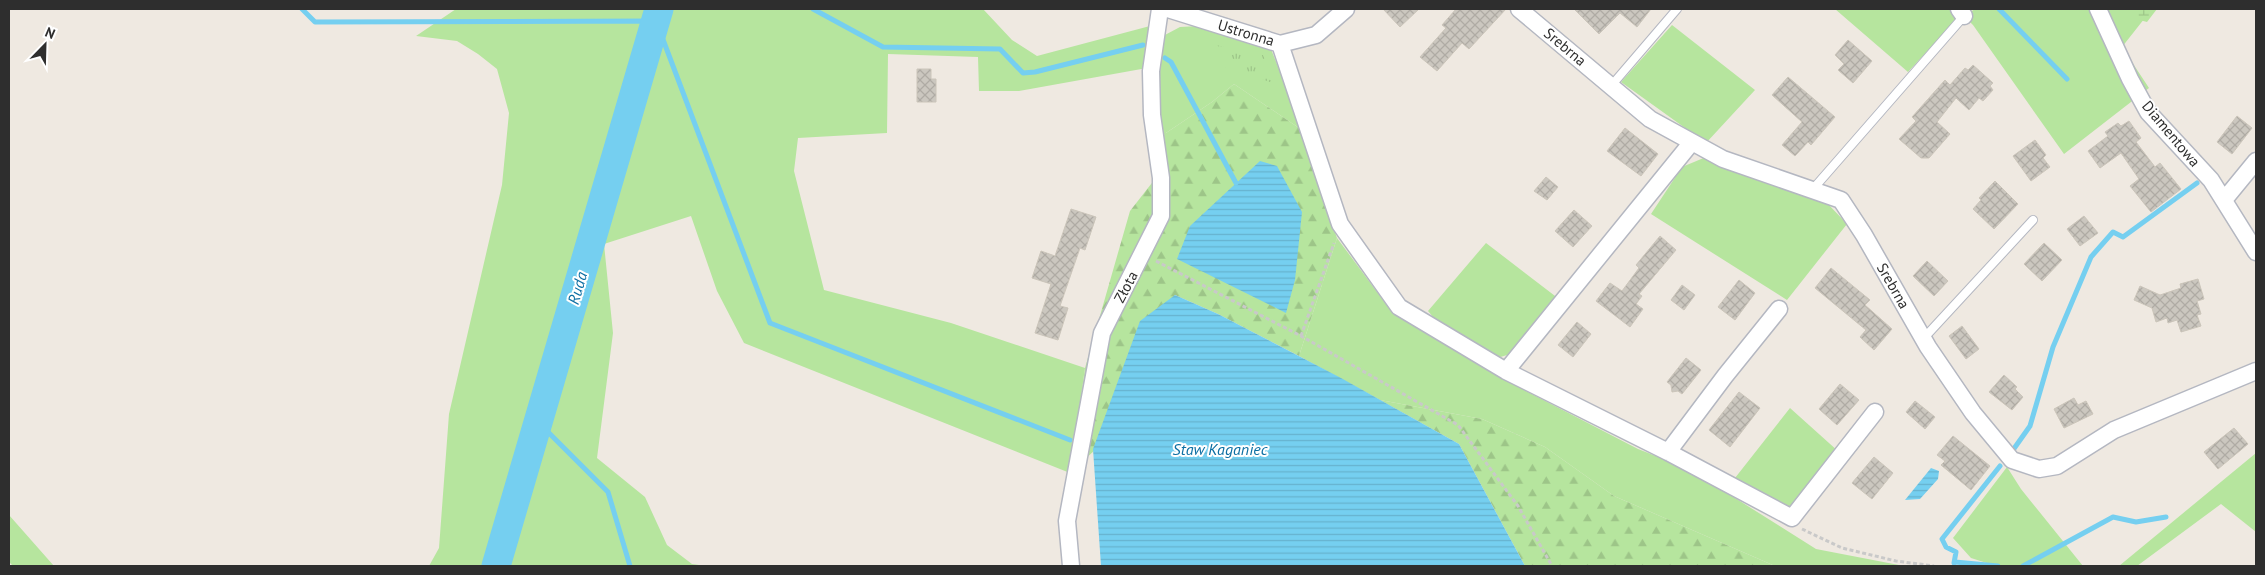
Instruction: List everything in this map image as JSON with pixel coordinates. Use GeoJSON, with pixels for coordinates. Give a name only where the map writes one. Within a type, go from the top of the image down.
{"type":"FeatureCollection","features":[{"type":"Feature","properties":{"kind":"street","name":"Złota"},"geometry":{"type":"LineString","coordinates":[[1071,566],[1068,521],[1102,333],[1161,216],[1161,178],[1152,115],[1151,71],[1160,9]]}},
{"type":"Feature","properties":{"kind":"street","name":"Ustronna"},"geometry":{"type":"LineString","coordinates":[[1168,9],[1280,44],[1316,35],[1346,9]]}},
{"type":"Feature","properties":{"kind":"street","name":"Srebrna"},"geometry":{"type":"LineString","coordinates":[[1519,9],[1650,119],[1723,159],[1841,200],[1864,235],[1924,338],[1973,413],[2012,460],[2039,469],[2057,466],[2114,430],[2256,371]]}},
{"type":"Feature","properties":{"kind":"street","name":"Diamentowa"},"geometry":{"type":"LineString","coordinates":[[2098,9],[2130,79],[2148,112],[2211,180],[2256,252]]}},
{"type":"Feature","properties":{"kind":"street"},"geometry":{"type":"LineString","coordinates":[[1280,44],[1340,224],[1399,307],[1506,371],[1668,452],[1792,518],[1876,412]]}},
{"type":"Feature","properties":{"kind":"street"},"geometry":{"type":"LineString","coordinates":[[1506,371],[1692,142]]}},
{"type":"Feature","properties":{"kind":"street"},"geometry":{"type":"LineString","coordinates":[[2224,200],[2256,161]]}},
{"type":"Feature","properties":{"kind":"street"},"geometry":{"type":"LineString","coordinates":[[1668,452],[1725,376],[1779,309]]}},
{"type":"Feature","properties":{"kind":"lane"},"geometry":{"type":"LineString","coordinates":[[1611,86],[1677,9]]}},
{"type":"Feature","properties":{"kind":"lane"},"geometry":{"type":"LineString","coordinates":[[1813,189],[1962,12]]}},
{"type":"Feature","properties":{"kind":"lane"},"geometry":{"type":"LineString","coordinates":[[1924,338],[2033,220]]}},
{"type":"Feature","properties":{"kind":"path"},"geometry":{"type":"LineString","coordinates":[[1301,336],[1340,224]]}},
{"type":"Feature","properties":{"kind":"path"},"geometry":{"type":"LineString","coordinates":[[1143,255],[1301,336],[1458,425],[1518,506],[1552,566]]}},
{"type":"Feature","properties":{"kind":"path"},"geometry":{"type":"LineString","coordinates":[[1792,518],[1794,525],[1842,548],[1896,561],[1934,566]]}},
{"type":"Feature","properties":{"kind":"green space"},"geometry":{"type":"Polygon","coordinates":[[[456,9],[983,9],[1012,40],[1037,56],[1150,26],[1147,68],[1019,91],[979,91],[978,57],[888,54],[887,133],[798,138],[794,171],[824,290],[951,323],[1085,368],[1070,473],[744,343],[717,291],[691,216],[604,244],[613,333],[597,458],[645,497],[667,545],[692,564],[706,566],[429,566],[439,548],[449,414],[502,185],[509,113],[497,69],[457,41],[416,36],[456,9]]]}},
{"type":"Feature","properties":{"kind":"green space"},"geometry":{"type":"Polygon","coordinates":[[[1835,9],[1950,9],[1957,19],[1908,72],[1835,9]]]}},
{"type":"Feature","properties":{"kind":"green space"},"geometry":{"type":"Polygon","coordinates":[[[1975,9],[2152,9],[2122,47],[2149,88],[2064,154],[1973,25],[1964,16],[1975,9]]]}},
{"type":"Feature","properties":{"kind":"green space"},"geometry":{"type":"Polygon","coordinates":[[[2120,9],[2157,9],[2147,22],[2128,17],[2120,9]]]}},
{"type":"Feature","properties":{"kind":"green space"},"geometry":{"type":"Polygon","coordinates":[[[1672,25],[1755,90],[1706,143],[1621,82],[1672,25]]]}},
{"type":"Feature","properties":{"kind":"green space"},"geometry":{"type":"Polygon","coordinates":[[[1199,26],[1271,49],[1291,100],[1299,128],[1234,84],[1212,102],[1160,137],[1156,75],[1163,36],[1180,27],[1199,26]]]}},
{"type":"Feature","properties":{"kind":"green space"},"geometry":{"type":"Polygon","coordinates":[[[1212,44],[1263,55],[1276,84],[1219,65],[1212,44]]]}},
{"type":"Feature","properties":{"kind":"green space"},"geometry":{"type":"Polygon","coordinates":[[[1234,84],[1299,128],[1337,238],[1299,356],[1218,314],[1175,295],[1095,450],[1070,473],[1085,368],[1130,211],[1155,179],[1160,137],[1212,102],[1234,84]]]}},
{"type":"Feature","properties":{"kind":"green space"},"geometry":{"type":"Polygon","coordinates":[[[1706,157],[1828,204],[1847,224],[1787,300],[1651,214],[1682,167],[1706,157]]]}},
{"type":"Feature","properties":{"kind":"green space"},"geometry":{"type":"Polygon","coordinates":[[[1337,238],[1389,308],[1526,391],[1638,449],[1689,469],[1816,549],[1904,566],[1775,566],[1614,496],[1545,447],[1482,419],[1380,400],[1299,356],[1337,238]]]}},
{"type":"Feature","properties":{"kind":"green space"},"geometry":{"type":"Polygon","coordinates":[[[1486,243],[1559,299],[1514,353],[1497,358],[1434,318],[1428,311],[1486,243]]]}},
{"type":"Feature","properties":{"kind":"green space"},"geometry":{"type":"Polygon","coordinates":[[[1380,400],[1482,419],[1545,447],[1614,496],[1775,566],[1525,566],[1459,444],[1380,400]]]}},
{"type":"Feature","properties":{"kind":"green space"},"geometry":{"type":"Polygon","coordinates":[[[1790,408],[1839,452],[1796,503],[1786,509],[1735,478],[1790,408]]]}},
{"type":"Feature","properties":{"kind":"green space"},"geometry":{"type":"Polygon","coordinates":[[[2256,453],[2256,532],[2221,504],[2137,566],[2119,566],[2256,453]]]}},
{"type":"Feature","properties":{"kind":"green space"},"geometry":{"type":"Polygon","coordinates":[[[2007,467],[2021,489],[2083,566],[1996,566],[1971,558],[1953,538],[2007,467]]]}},
{"type":"Feature","properties":{"kind":"green space"},"geometry":{"type":"Polygon","coordinates":[[[9,515],[54,566],[13,566],[9,562],[9,515]]]}},
{"type":"Feature","properties":{"kind":"water"},"geometry":{"type":"Polygon","coordinates":[[[1260,161],[1277,166],[1302,212],[1295,280],[1286,313],[1177,259],[1190,226],[1260,161]]]}},
{"type":"Feature","properties":{"kind":"water","name":"Staw Kaganiec"},"geometry":{"type":"Polygon","coordinates":[[[1175,295],[1218,314],[1341,378],[1459,444],[1525,566],[1101,566],[1093,449],[1140,321],[1175,295]]]}},
{"type":"Feature","properties":{"kind":"water"},"geometry":{"type":"Polygon","coordinates":[[[1931,468],[1939,471],[1938,479],[1920,499],[1905,500],[1931,468]]]}},
{"type":"Feature","properties":{"kind":"building"},"geometry":{"type":"Polygon","coordinates":[[[1383,9],[1419,9],[1400,27],[1383,9]]]}},
{"type":"Feature","properties":{"kind":"building"},"geometry":{"type":"Polygon","coordinates":[[[1456,9],[1506,9],[1469,49],[1462,43],[1437,71],[1420,57],[1446,28],[1442,25],[1456,9]]]}},
{"type":"Feature","properties":{"kind":"building"},"geometry":{"type":"Polygon","coordinates":[[[1574,9],[1651,9],[1637,27],[1620,13],[1599,34],[1574,9]]]}},
{"type":"Feature","properties":{"kind":"building"},"geometry":{"type":"Polygon","coordinates":[[[1848,40],[1872,61],[1853,83],[1838,70],[1844,64],[1835,55],[1848,40]]]}},
{"type":"Feature","properties":{"kind":"building"},"geometry":{"type":"Polygon","coordinates":[[[1973,65],[1993,83],[1990,86],[1993,90],[1983,101],[1979,98],[1969,110],[1956,98],[1937,122],[1950,134],[1929,158],[1921,158],[1899,139],[1916,121],[1912,117],[1945,80],[1950,85],[1965,68],[1968,70],[1973,65]]]}},
{"type":"Feature","properties":{"kind":"building"},"geometry":{"type":"Polygon","coordinates":[[[917,69],[931,69],[931,79],[936,79],[936,102],[917,102],[917,69]]]}},
{"type":"Feature","properties":{"kind":"building"},"geometry":{"type":"Polygon","coordinates":[[[1788,77],[1835,117],[1811,145],[1808,142],[1795,156],[1782,145],[1802,122],[1772,95],[1788,77]]]}},
{"type":"Feature","properties":{"kind":"building"},"geometry":{"type":"Polygon","coordinates":[[[2237,116],[2252,128],[2232,154],[2217,142],[2237,116]]]}},
{"type":"Feature","properties":{"kind":"building"},"geometry":{"type":"Polygon","coordinates":[[[2129,121],[2141,138],[2136,142],[2155,167],[2160,163],[2181,189],[2151,212],[2130,186],[2139,179],[2121,153],[2100,168],[2088,151],[2108,136],[2105,132],[2118,123],[2121,126],[2129,121]]]}},
{"type":"Feature","properties":{"kind":"building"},"geometry":{"type":"Polygon","coordinates":[[[1625,128],[1658,154],[1641,176],[1607,151],[1625,128]]]}},
{"type":"Feature","properties":{"kind":"building"},"geometry":{"type":"Polygon","coordinates":[[[2035,140],[2046,155],[2043,158],[2050,167],[2031,181],[2013,156],[2035,140]]]}},
{"type":"Feature","properties":{"kind":"building"},"geometry":{"type":"Polygon","coordinates":[[[1546,177],[1558,187],[1547,200],[1534,191],[1546,177]]]}},
{"type":"Feature","properties":{"kind":"building"},"geometry":{"type":"Polygon","coordinates":[[[1995,181],[2018,204],[1994,229],[1973,209],[1981,200],[1979,198],[1995,181]]]}},
{"type":"Feature","properties":{"kind":"building"},"geometry":{"type":"Polygon","coordinates":[[[1071,209],[1096,217],[1085,250],[1080,248],[1060,306],[1068,308],[1058,340],[1035,333],[1051,284],[1032,278],[1041,251],[1055,256],[1071,209]]]}},
{"type":"Feature","properties":{"kind":"building"},"geometry":{"type":"Polygon","coordinates":[[[1574,210],[1592,226],[1573,247],[1555,231],[1574,210]]]}},
{"type":"Feature","properties":{"kind":"building"},"geometry":{"type":"Polygon","coordinates":[[[2084,216],[2098,233],[2080,246],[2067,229],[2084,216]]]}},
{"type":"Feature","properties":{"kind":"building"},"geometry":{"type":"Polygon","coordinates":[[[1660,236],[1676,250],[1639,294],[1642,296],[1636,304],[1643,309],[1630,327],[1596,301],[1610,283],[1622,291],[1639,268],[1636,265],[1660,236]]]}},
{"type":"Feature","properties":{"kind":"building"},"geometry":{"type":"Polygon","coordinates":[[[2044,243],[2062,260],[2042,281],[2024,264],[2044,243]]]}},
{"type":"Feature","properties":{"kind":"building"},"geometry":{"type":"Polygon","coordinates":[[[1927,261],[1948,281],[1934,296],[1913,276],[1927,261]]]}},
{"type":"Feature","properties":{"kind":"building"},"geometry":{"type":"Polygon","coordinates":[[[1831,268],[1870,300],[1865,305],[1892,329],[1874,350],[1860,337],[1866,330],[1815,288],[1831,268]]]}},
{"type":"Feature","properties":{"kind":"building"},"geometry":{"type":"Polygon","coordinates":[[[2198,279],[2204,299],[2197,301],[2201,314],[2197,315],[2201,326],[2181,332],[2177,320],[2168,323],[2167,318],[2156,322],[2152,308],[2134,300],[2140,286],[2160,295],[2181,288],[2180,284],[2198,279]]]}},
{"type":"Feature","properties":{"kind":"building"},"geometry":{"type":"Polygon","coordinates":[[[1739,280],[1755,293],[1735,320],[1718,307],[1739,280]]]}},
{"type":"Feature","properties":{"kind":"building"},"geometry":{"type":"Polygon","coordinates":[[[1682,285],[1695,295],[1684,310],[1671,300],[1682,285]]]}},
{"type":"Feature","properties":{"kind":"building"},"geometry":{"type":"Polygon","coordinates":[[[1577,322],[1591,334],[1573,357],[1558,345],[1577,322]]]}},
{"type":"Feature","properties":{"kind":"building"},"geometry":{"type":"Polygon","coordinates":[[[1962,326],[1979,349],[1966,359],[1949,336],[1962,326]]]}},
{"type":"Feature","properties":{"kind":"building"},"geometry":{"type":"Polygon","coordinates":[[[1686,358],[1701,370],[1682,394],[1678,391],[1672,392],[1671,385],[1667,382],[1686,358]]]}},
{"type":"Feature","properties":{"kind":"building"},"geometry":{"type":"Polygon","coordinates":[[[2004,375],[2017,387],[2015,389],[2023,397],[2012,410],[1989,392],[2004,375]]]}},
{"type":"Feature","properties":{"kind":"building"},"geometry":{"type":"Polygon","coordinates":[[[1840,384],[1859,400],[1837,425],[1819,409],[1840,384]]]}},
{"type":"Feature","properties":{"kind":"building"},"geometry":{"type":"Polygon","coordinates":[[[1739,392],[1760,408],[1730,447],[1709,430],[1739,392]]]}},
{"type":"Feature","properties":{"kind":"building"},"geometry":{"type":"Polygon","coordinates":[[[2074,398],[2078,405],[2086,401],[2093,414],[2064,428],[2054,409],[2074,398]]]}},
{"type":"Feature","properties":{"kind":"building"},"geometry":{"type":"Polygon","coordinates":[[[1915,401],[1935,417],[1925,429],[1906,412],[1915,401]]]}},
{"type":"Feature","properties":{"kind":"building"},"geometry":{"type":"Polygon","coordinates":[[[2234,428],[2248,444],[2218,469],[2204,452],[2234,428]]]}},
{"type":"Feature","properties":{"kind":"building"},"geometry":{"type":"Polygon","coordinates":[[[1953,436],[1990,466],[1971,490],[1941,465],[1945,461],[1937,455],[1953,436]]]}},
{"type":"Feature","properties":{"kind":"building"},"geometry":{"type":"Polygon","coordinates":[[[1874,457],[1893,473],[1872,499],[1852,483],[1874,457]]]}},
{"type":"Feature","properties":{"kind":"waterway"},"geometry":{"type":"LineString","coordinates":[[302,9],[315,22],[656,21],[770,323],[1070,440]]}},
{"type":"Feature","properties":{"kind":"waterway","name":"Ruda"},"geometry":{"type":"LineString","coordinates":[[496,566],[659,9]]}},
{"type":"Feature","properties":{"kind":"waterway"},"geometry":{"type":"LineString","coordinates":[[813,9],[883,47],[1000,49],[1023,73],[1035,72],[1143,45]]}},
{"type":"Feature","properties":{"kind":"waterway"},"geometry":{"type":"LineString","coordinates":[[1999,9],[2067,79]]}},
{"type":"Feature","properties":{"kind":"waterway"},"geometry":{"type":"LineString","coordinates":[[1165,58],[1171,62],[1236,183]]}},
{"type":"Feature","properties":{"kind":"waterway"},"geometry":{"type":"LineString","coordinates":[[2013,450],[2030,426],[2053,347],[2091,257],[2113,232],[2123,237],[2197,183]]}},
{"type":"Feature","properties":{"kind":"waterway"},"geometry":{"type":"LineString","coordinates":[[538,422],[608,492],[630,566]]}},
{"type":"Feature","properties":{"kind":"waterway"},"geometry":{"type":"LineString","coordinates":[[1954,563],[1956,552],[1946,547],[1942,539],[2000,466]]}},
{"type":"Feature","properties":{"kind":"waterway"},"geometry":{"type":"LineString","coordinates":[[2023,566],[2113,517],[2136,522],[2166,517]]}},
{"type":"Feature","properties":{"kind":"waterway"},"geometry":{"type":"LineString","coordinates":[[1955,562],[1998,566]]}}]}
